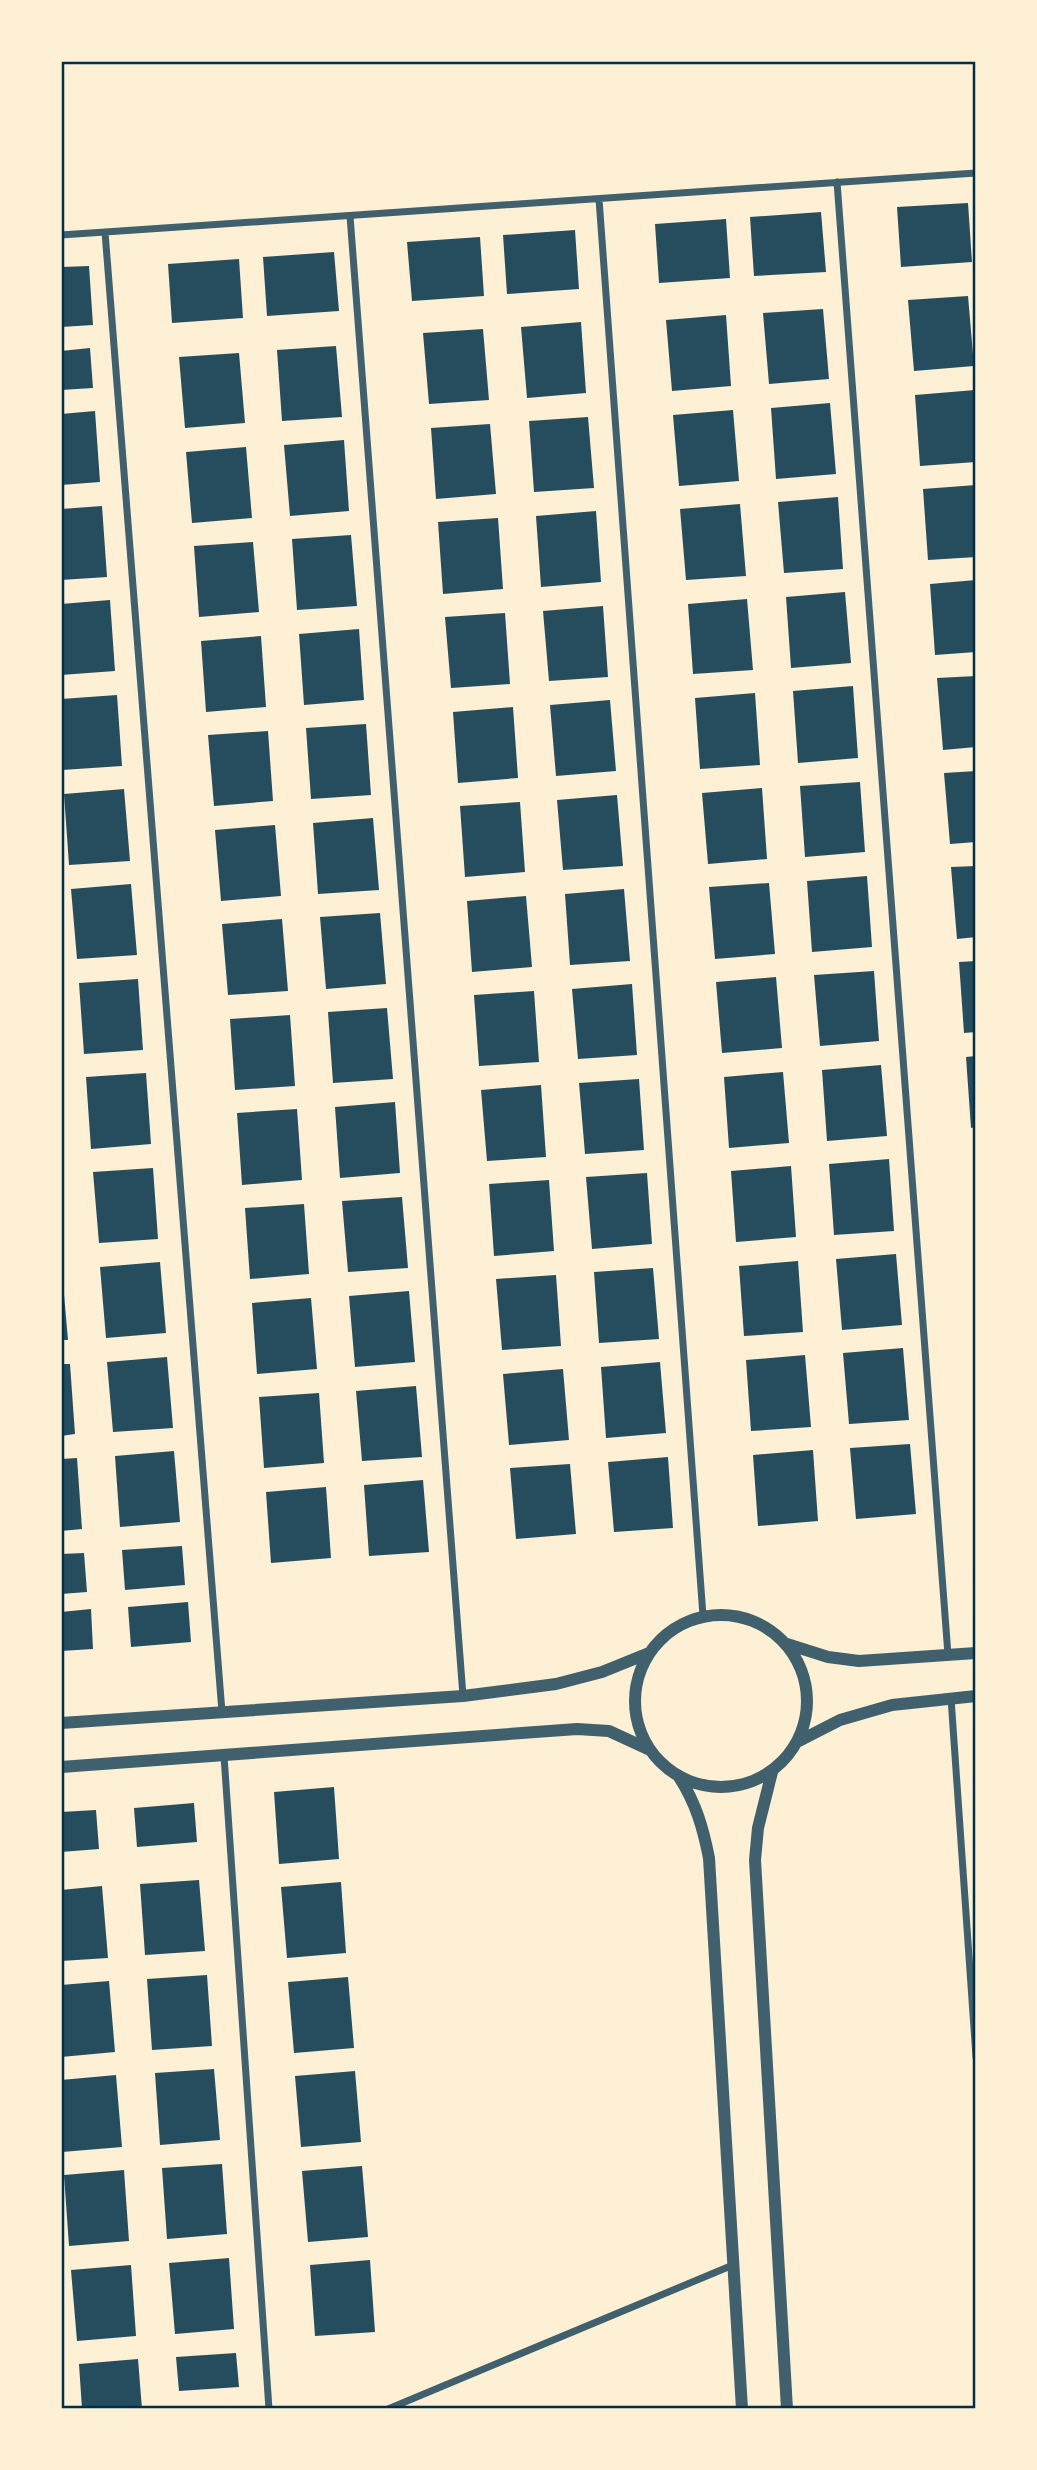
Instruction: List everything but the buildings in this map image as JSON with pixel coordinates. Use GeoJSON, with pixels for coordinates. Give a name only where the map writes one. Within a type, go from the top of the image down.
{"type":"FeatureCollection","features":[{"type":"Feature","properties":{"kind":"street"},"geometry":{"type":"LineString","coordinates":[[61,235],[976,173]]}},
{"type":"Feature","properties":{"kind":"street"},"geometry":{"type":"LineString","coordinates":[[837,182],[948,1656]]}},
{"type":"Feature","properties":{"kind":"street"},"geometry":{"type":"LineString","coordinates":[[599,199],[703,1616]]}},
{"type":"Feature","properties":{"kind":"street"},"geometry":{"type":"LineString","coordinates":[[350,215],[463,1696]]}},
{"type":"Feature","properties":{"kind":"street"},"geometry":{"type":"LineString","coordinates":[[106,232],[222,1712]]}},
{"type":"Feature","properties":{"kind":"street"},"geometry":{"type":"LineString","coordinates":[[703,1616],[738,1616],[765,1626],[787,1644],[801,1665],[808,1690],[807,1716],[799,1741],[787,1758],[772,1772],[750,1783],[726,1788],[701,1786],[679,1777],[661,1765],[648,1749],[638,1726],[634,1701],[638,1676],[649,1653],[665,1635],[686,1622],[703,1616]]}},
{"type":"Feature","properties":{"kind":"street"},"geometry":{"type":"LineString","coordinates":[[787,1644],[828,1657],[859,1661],[976,1654]]}},
{"type":"Feature","properties":{"kind":"street"},"geometry":{"type":"LineString","coordinates":[[61,1723],[463,1696],[556,1684],[602,1672],[649,1653]]}},
{"type":"Feature","properties":{"kind":"street"},"geometry":{"type":"LineString","coordinates":[[799,1741],[840,1720],[892,1705],[976,1696]]}},
{"type":"Feature","properties":{"kind":"street"},"geometry":{"type":"LineString","coordinates":[[951,1698],[976,2057]]}},
{"type":"Feature","properties":{"kind":"street"},"geometry":{"type":"LineString","coordinates":[[61,1767],[577,1730],[609,1731],[648,1749]]}},
{"type":"Feature","properties":{"kind":"street"},"geometry":{"type":"LineString","coordinates":[[224,1756],[270,2409]]}},
{"type":"Feature","properties":{"kind":"street"},"geometry":{"type":"LineString","coordinates":[[772,1772],[758,1828],[755,1860],[787,2409]]}},
{"type":"Feature","properties":{"kind":"street"},"geometry":{"type":"LineString","coordinates":[[679,1777],[692,1798],[702,1824],[709,1858],[742,2409]]}},
{"type":"Feature","properties":{"kind":"street"},"geometry":{"type":"LineString","coordinates":[[388,2409],[734,2264]]}}]}
